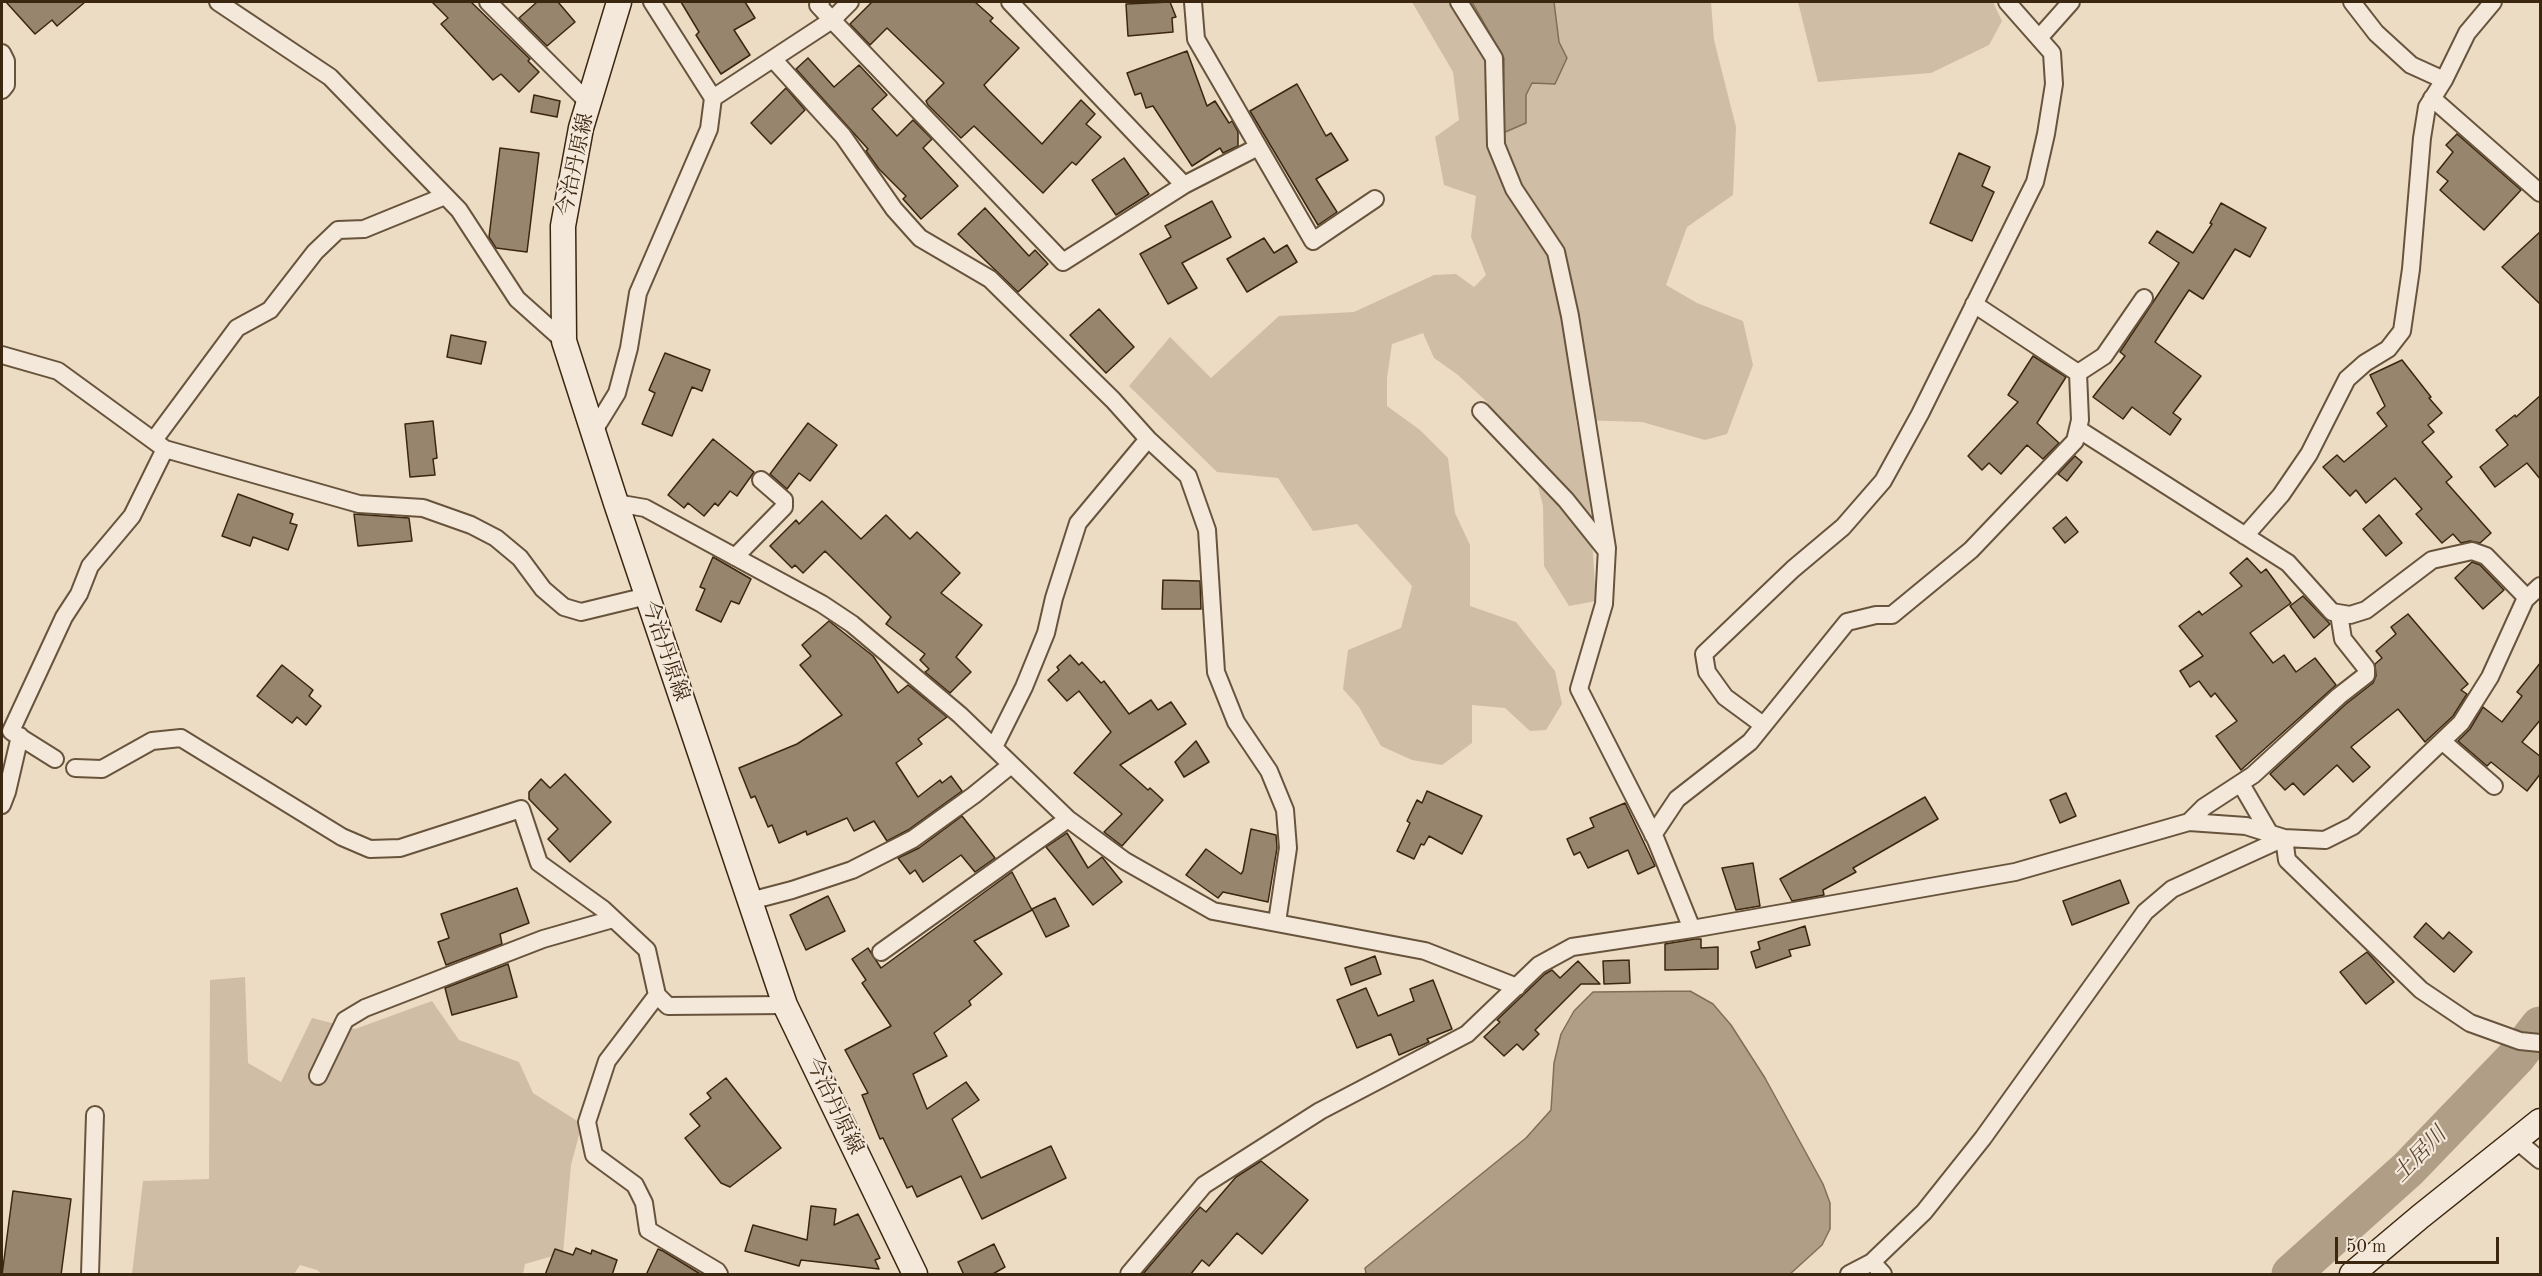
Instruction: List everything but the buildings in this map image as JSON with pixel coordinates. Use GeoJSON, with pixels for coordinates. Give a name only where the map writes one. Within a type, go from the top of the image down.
{"type":"FeatureCollection","features":[{"type":"Feature","properties":{"kind":"main road","name":"今治丹原線"},"geometry":{"type":"LineString","coordinates":[[619,2],[581,128],[563,226],[564,341],[616,503],[785,1005],[915,1275]]}},
{"type":"Feature","properties":{"kind":"main road"},"geometry":{"type":"LineString","coordinates":[[2352,1275],[2541,1120]]}},
{"type":"Feature","properties":{"kind":"street"},"geometry":{"type":"LineString","coordinates":[[218,2],[330,76],[459,210],[517,299],[564,341]]}},
{"type":"Feature","properties":{"kind":"street"},"geometry":{"type":"LineString","coordinates":[[488,2],[589,103]]}},
{"type":"Feature","properties":{"kind":"street"},"geometry":{"type":"LineString","coordinates":[[593,432],[617,393],[629,348],[638,293],[709,129],[713,98],[652,2]]}},
{"type":"Feature","properties":{"kind":"street"},"geometry":{"type":"LineString","coordinates":[[821,2],[818,5],[1063,262],[1184,185],[1258,147]]}},
{"type":"Feature","properties":{"kind":"street"},"geometry":{"type":"LineString","coordinates":[[713,98],[832,20],[850,2]]}},
{"type":"Feature","properties":{"kind":"street"},"geometry":{"type":"LineString","coordinates":[[1010,2],[1184,185]]}},
{"type":"Feature","properties":{"kind":"street"},"geometry":{"type":"LineString","coordinates":[[1193,2],[1196,39],[1313,241],[1374,199]]}},
{"type":"Feature","properties":{"kind":"street"},"geometry":{"type":"LineString","coordinates":[[1459,2],[1494,58],[1496,145],[1514,189],[1556,252],[1570,316],[1606,550],[1604,604],[1579,689],[1653,835],[1692,929]]}},
{"type":"Feature","properties":{"kind":"street"},"geometry":{"type":"LineString","coordinates":[[1763,725],[1725,697],[1707,672],[1704,654],[1793,568],[1843,527],[1883,481],[1920,414],[2035,182],[2054,84],[2052,52],[2007,2]]}},
{"type":"Feature","properties":{"kind":"street"},"geometry":{"type":"LineString","coordinates":[[2039,38],[2071,2]]}},
{"type":"Feature","properties":{"kind":"street"},"geometry":{"type":"LineString","coordinates":[[2352,2],[2376,33],[2411,64],[2444,80]]}},
{"type":"Feature","properties":{"kind":"street"},"geometry":{"type":"LineString","coordinates":[[2245,536],[2281,495],[2309,454],[2347,379],[2365,363],[2388,349],[2402,331],[2411,269],[2422,138],[2427,107],[2444,80],[2467,33],[2493,2]]}},
{"type":"Feature","properties":{"kind":"street"},"geometry":{"type":"LineString","coordinates":[[2,53],[6,61],[6,84],[2,90]]}},
{"type":"Feature","properties":{"kind":"street"},"geometry":{"type":"LineString","coordinates":[[773,59],[843,136],[894,209],[920,238],[990,279],[1113,400],[1148,439],[1188,476],[1207,530],[1216,672],[1236,722],[1269,771],[1285,810],[1288,848],[1277,922]]}},
{"type":"Feature","properties":{"kind":"street"},"geometry":{"type":"LineString","coordinates":[[2432,98],[2541,193]]}},
{"type":"Feature","properties":{"kind":"street"},"geometry":{"type":"LineString","coordinates":[[2,805],[7,792],[11,731],[64,617],[79,594],[90,566],[132,516],[159,445],[237,328],[270,310],[315,252],[338,230],[364,229],[446,196]]}},
{"type":"Feature","properties":{"kind":"street"},"geometry":{"type":"LineString","coordinates":[[2078,373],[2104,356],[2144,298]]}},
{"type":"Feature","properties":{"kind":"street"},"geometry":{"type":"LineString","coordinates":[[1974,304],[2078,373]]}},
{"type":"Feature","properties":{"kind":"street"},"geometry":{"type":"LineString","coordinates":[[2,355],[58,371],[159,445],[349,501],[423,508],[471,525],[496,538],[520,558],[543,589],[564,607],[581,612],[647,596]]}},
{"type":"Feature","properties":{"kind":"street"},"geometry":{"type":"LineString","coordinates":[[1653,835],[1677,799],[1750,742],[1847,622],[1876,615],[1892,615],[1971,550],[2075,441],[2080,420],[2078,373]]}},
{"type":"Feature","properties":{"kind":"street"},"geometry":{"type":"LineString","coordinates":[[1480,411],[1566,500],[1606,550]]}},
{"type":"Feature","properties":{"kind":"street"},"geometry":{"type":"LineString","coordinates":[[2078,429],[2288,564],[2332,612],[2350,615],[2366,610],[2432,560],[2472,551],[2486,556],[2527,598]]}},
{"type":"Feature","properties":{"kind":"street"},"geometry":{"type":"LineString","coordinates":[[993,747],[1024,687],[1046,633],[1054,598],[1078,523],[1148,439]]}},
{"type":"Feature","properties":{"kind":"street"},"geometry":{"type":"LineString","coordinates":[[735,557],[784,507],[784,500],[761,480]]}},
{"type":"Feature","properties":{"kind":"street"},"geometry":{"type":"LineString","coordinates":[[616,503],[645,508],[822,604],[852,624],[960,715],[1068,819],[1125,861],[1213,911],[1425,951],[1516,987]]}},
{"type":"Feature","properties":{"kind":"street"},"geometry":{"type":"LineString","coordinates":[[1130,1275],[1204,1185],[1320,1111],[1467,1035],[1539,965],[1572,947],[1692,929],[2015,872],[2189,822],[2246,826],[2277,836],[2325,840],[2353,826],[2461,723],[2490,677],[2527,598],[2541,586]]}},
{"type":"Feature","properties":{"kind":"street"},"geometry":{"type":"LineString","coordinates":[[2189,822],[2205,807],[2253,775],[2339,696],[2366,675],[2366,668],[2343,639],[2339,614]]}},
{"type":"Feature","properties":{"kind":"street"},"geometry":{"type":"LineString","coordinates":[[11,731],[55,759]]}},
{"type":"Feature","properties":{"kind":"street"},"geometry":{"type":"LineString","coordinates":[[75,768],[102,768],[152,741],[181,738],[234,768],[342,837],[370,849],[400,848],[521,809],[539,863],[613,919],[647,950],[657,995],[668,1006],[785,1005]]}},
{"type":"Feature","properties":{"kind":"street"},"geometry":{"type":"LineString","coordinates":[[2442,741],[2494,786]]}},
{"type":"Feature","properties":{"kind":"street"},"geometry":{"type":"LineString","coordinates":[[750,901],[852,870],[913,838],[974,795],[1011,765]]}},
{"type":"Feature","properties":{"kind":"street"},"geometry":{"type":"LineString","coordinates":[[2241,784],[2277,836],[2287,860],[2421,990],[2470,1023],[2520,1041],[2541,1043]]}},
{"type":"Feature","properties":{"kind":"street"},"geometry":{"type":"LineString","coordinates":[[881,952],[1068,819]]}},
{"type":"Feature","properties":{"kind":"street"},"geometry":{"type":"LineString","coordinates":[[1849,1275],[1878,1268],[1983,1138],[2145,912],[2172,889],[2277,836]]}},
{"type":"Feature","properties":{"kind":"street"},"geometry":{"type":"LineString","coordinates":[[318,1076],[345,1020],[365,1008],[543,939],[613,919]]}},
{"type":"Feature","properties":{"kind":"street"},"geometry":{"type":"LineString","coordinates":[[657,995],[607,1061],[586,1122],[594,1155],[636,1185],[644,1203],[648,1230],[717,1271],[719,1275]]}},
{"type":"Feature","properties":{"kind":"street"},"geometry":{"type":"LineString","coordinates":[[90,1275],[95,1115]]}},
{"type":"Feature","properties":{"kind":"street"},"geometry":{"type":"LineString","coordinates":[[2516,1140],[2541,1160]]}},
{"type":"Feature","properties":{"kind":"shaded area"},"geometry":{"type":"Polygon","coordinates":[[[1412,2],[1711,2],[1714,40],[1736,127],[1733,195],[1687,227],[1666,285],[1697,303],[1743,321],[1753,365],[1727,434],[1705,440],[1642,422],[1576,420],[1589,492],[1596,601],[1569,606],[1544,566],[1543,506],[1530,455],[1486,401],[1458,375],[1434,358],[1423,333],[1392,344],[1387,378],[1387,406],[1420,430],[1448,458],[1455,513],[1470,545],[1470,606],[1516,622],[1555,671],[1562,704],[1546,730],[1530,731],[1505,708],[1472,705],[1472,743],[1442,765],[1412,760],[1381,746],[1359,707],[1343,689],[1348,650],[1401,628],[1412,586],[1357,524],[1313,531],[1278,478],[1217,472],[1129,386],[1170,337],[1211,378],[1279,316],[1354,312],[1434,275],[1456,274],[1474,287],[1486,275],[1471,237],[1476,196],[1444,185],[1435,137],[1459,120],[1453,72],[1412,2]]]}},
{"type":"Feature","properties":{"kind":"shaded area"},"geometry":{"type":"Polygon","coordinates":[[[1472,2],[1554,2],[1559,42],[1567,58],[1555,84],[1532,83],[1526,95],[1526,123],[1503,133],[1504,58],[1472,2]]]}},
{"type":"Feature","properties":{"kind":"shaded area"},"geometry":{"type":"Polygon","coordinates":[[[1798,2],[1993,2],[2002,21],[1989,45],[1931,73],[1818,82],[1798,2]]]}},
{"type":"Feature","properties":{"kind":"shaded area"},"geometry":{"type":"Polygon","coordinates":[[[245,977],[248,1063],[281,1082],[312,1018],[355,1029],[432,1001],[459,1040],[519,1062],[533,1093],[582,1124],[571,1165],[563,1253],[525,1264],[523,1274],[322,1274],[317,1270],[300,1265],[294,1274],[132,1274],[143,1181],[209,1179],[210,980],[245,977]]]}},
{"type":"Feature","properties":{"kind":"shaded area"},"geometry":{"type":"Polygon","coordinates":[[[1690,991],[1713,1004],[1731,1025],[1765,1078],[1823,1184],[1830,1203],[1830,1229],[1822,1245],[1790,1274],[1366,1274],[1365,1268],[1526,1138],[1551,1110],[1554,1063],[1561,1034],[1574,1011],[1593,992],[1690,991]]]}},
{"type":"Feature","properties":{"kind":"waterway","name":"土居川"},"geometry":{"type":"LineString","coordinates":[[2291,1274],[2408,1169],[2516,1057],[2540,1026]]}}]}
